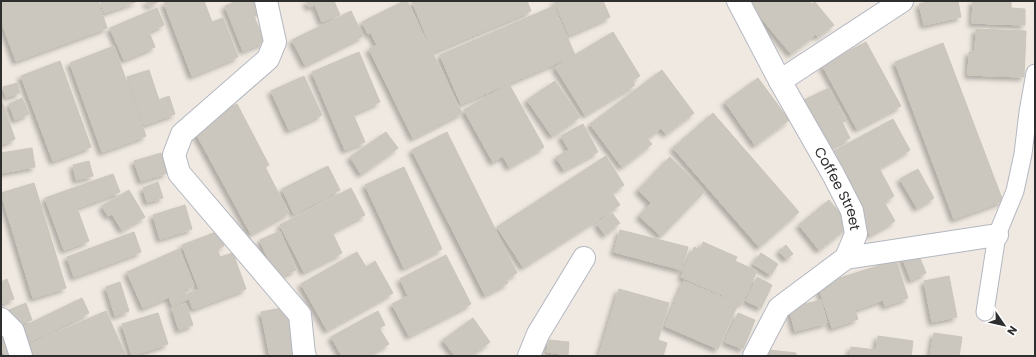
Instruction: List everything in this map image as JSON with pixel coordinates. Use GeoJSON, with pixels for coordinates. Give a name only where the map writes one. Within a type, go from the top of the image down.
{"type":"FeatureCollection","features":[{"type":"Feature","properties":{"kind":"street"},"geometry":{"type":"LineString","coordinates":[[266,1],[275,42],[268,60],[182,134],[174,155],[179,173],[300,315],[305,356]]}},
{"type":"Feature","properties":{"kind":"street","name":"Coffee Street"},"geometry":{"type":"LineString","coordinates":[[738,1],[780,81],[833,174],[852,211],[856,234],[846,258]]}},
{"type":"Feature","properties":{"kind":"street"},"geometry":{"type":"LineString","coordinates":[[780,81],[902,1]]}},
{"type":"Feature","properties":{"kind":"street"},"geometry":{"type":"LineString","coordinates":[[754,356],[779,308],[846,258],[996,236]]}},
{"type":"Feature","properties":{"kind":"street"},"geometry":{"type":"LineString","coordinates":[[529,356],[538,334],[584,258]]}},
{"type":"Feature","properties":{"kind":"street"},"geometry":{"type":"LineString","coordinates":[[1,319],[13,331],[21,356]]}},
{"type":"Feature","properties":{"kind":"lane"},"geometry":{"type":"LineString","coordinates":[[985,312],[996,236],[1014,191],[1023,154],[1028,112],[1035,73]]}},
{"type":"Feature","properties":{"kind":"building"},"geometry":{"type":"Polygon","coordinates":[[[1,1],[98,1],[107,28],[16,61],[1,21],[1,1]]]}},
{"type":"Feature","properties":{"kind":"building"},"geometry":{"type":"Polygon","coordinates":[[[100,1],[138,1],[104,13],[100,1]]]}},
{"type":"Feature","properties":{"kind":"building"},"geometry":{"type":"Polygon","coordinates":[[[146,1],[160,1],[149,6],[146,1]]]}},
{"type":"Feature","properties":{"kind":"building"},"geometry":{"type":"Polygon","coordinates":[[[170,1],[204,1],[212,22],[223,18],[238,57],[192,76],[164,3],[170,1]]]}},
{"type":"Feature","properties":{"kind":"building"},"geometry":{"type":"Polygon","coordinates":[[[237,1],[260,1],[264,10],[253,14],[265,42],[243,51],[225,6],[237,1]]]}},
{"type":"Feature","properties":{"kind":"building"},"geometry":{"type":"Polygon","coordinates":[[[306,1],[334,1],[340,15],[322,22],[315,5],[309,7],[306,1]]]}},
{"type":"Feature","properties":{"kind":"building"},"geometry":{"type":"Polygon","coordinates":[[[404,1],[407,1],[462,113],[413,138],[369,49],[377,45],[371,33],[368,34],[362,22],[404,1]]]}},
{"type":"Feature","properties":{"kind":"building"},"geometry":{"type":"Polygon","coordinates":[[[412,1],[527,1],[531,11],[433,52],[412,1]]]}},
{"type":"Feature","properties":{"kind":"building"},"geometry":{"type":"Polygon","coordinates":[[[554,1],[603,1],[610,17],[569,35],[554,1]]]}},
{"type":"Feature","properties":{"kind":"building"},"geometry":{"type":"Polygon","coordinates":[[[747,1],[809,1],[812,4],[815,2],[834,25],[818,37],[816,34],[791,54],[747,1]]]}},
{"type":"Feature","properties":{"kind":"building"},"geometry":{"type":"Polygon","coordinates":[[[931,1],[958,1],[961,17],[924,25],[919,4],[931,1]]]}},
{"type":"Feature","properties":{"kind":"building"},"geometry":{"type":"Polygon","coordinates":[[[973,1],[1011,1],[1011,8],[1025,9],[1025,25],[972,23],[973,1]]]}},
{"type":"Feature","properties":{"kind":"building"},"geometry":{"type":"Polygon","coordinates":[[[554,6],[575,55],[461,104],[440,55],[554,6]]]}},
{"type":"Feature","properties":{"kind":"building"},"geometry":{"type":"Polygon","coordinates":[[[157,8],[164,25],[149,32],[155,47],[124,60],[110,28],[157,8]]]}},
{"type":"Feature","properties":{"kind":"building"},"geometry":{"type":"Polygon","coordinates":[[[351,11],[363,36],[305,65],[292,40],[351,11]]]}},
{"type":"Feature","properties":{"kind":"building"},"geometry":{"type":"Polygon","coordinates":[[[976,29],[1026,31],[1024,77],[968,75],[969,52],[975,52],[976,29]]]}},
{"type":"Feature","properties":{"kind":"building"},"geometry":{"type":"Polygon","coordinates":[[[613,32],[640,76],[632,81],[635,85],[585,115],[555,67],[613,32]]]}},
{"type":"Feature","properties":{"kind":"building"},"geometry":{"type":"Polygon","coordinates":[[[866,42],[901,106],[857,129],[822,65],[866,42]]]}},
{"type":"Feature","properties":{"kind":"building"},"geometry":{"type":"Polygon","coordinates":[[[943,43],[1003,201],[954,219],[895,62],[943,43]]]}},
{"type":"Feature","properties":{"kind":"building"},"geometry":{"type":"Polygon","coordinates":[[[114,46],[146,136],[102,152],[70,63],[114,46]]]}},
{"type":"Feature","properties":{"kind":"building"},"geometry":{"type":"Polygon","coordinates":[[[359,52],[380,102],[353,114],[365,142],[345,150],[312,72],[359,52]]]}},
{"type":"Feature","properties":{"kind":"building"},"geometry":{"type":"Polygon","coordinates":[[[60,61],[91,147],[53,161],[21,76],[60,61]]]}},
{"type":"Feature","properties":{"kind":"building"},"geometry":{"type":"Polygon","coordinates":[[[149,70],[159,100],[169,96],[175,114],[144,125],[127,77],[149,70]]]}},
{"type":"Feature","properties":{"kind":"building"},"geometry":{"type":"Polygon","coordinates":[[[662,70],[694,113],[666,134],[661,128],[647,139],[652,144],[622,167],[590,124],[662,70]]]}},
{"type":"Feature","properties":{"kind":"building"},"geometry":{"type":"Polygon","coordinates":[[[304,76],[322,115],[289,130],[271,91],[304,76]]]}},
{"type":"Feature","properties":{"kind":"building"},"geometry":{"type":"Polygon","coordinates":[[[758,78],[789,120],[755,145],[725,102],[758,78]]]}},
{"type":"Feature","properties":{"kind":"building"},"geometry":{"type":"Polygon","coordinates":[[[555,81],[580,117],[552,136],[527,100],[555,81]]]}},
{"type":"Feature","properties":{"kind":"building"},"geometry":{"type":"Polygon","coordinates":[[[17,83],[20,93],[6,97],[3,87],[17,83]]]}},
{"type":"Feature","properties":{"kind":"building"},"geometry":{"type":"Polygon","coordinates":[[[509,84],[544,147],[509,167],[503,156],[493,162],[464,110],[509,84]]]}},
{"type":"Feature","properties":{"kind":"building"},"geometry":{"type":"Polygon","coordinates":[[[829,88],[846,121],[842,122],[850,138],[826,150],[802,101],[829,88]]]}},
{"type":"Feature","properties":{"kind":"building"},"geometry":{"type":"Polygon","coordinates":[[[22,98],[29,114],[15,120],[9,104],[22,98]]]}},
{"type":"Feature","properties":{"kind":"building"},"geometry":{"type":"Polygon","coordinates":[[[1,99],[15,139],[1,145],[1,99]]]}},
{"type":"Feature","properties":{"kind":"building"},"geometry":{"type":"Polygon","coordinates":[[[237,104],[269,165],[265,167],[289,213],[251,234],[193,128],[237,104]]]}},
{"type":"Feature","properties":{"kind":"building"},"geometry":{"type":"Polygon","coordinates":[[[713,113],[799,212],[759,247],[673,148],[713,113]]]}},
{"type":"Feature","properties":{"kind":"building"},"geometry":{"type":"Polygon","coordinates":[[[893,119],[910,150],[879,168],[894,196],[884,202],[895,221],[870,235],[827,155],[893,119]]]}},
{"type":"Feature","properties":{"kind":"building"},"geometry":{"type":"Polygon","coordinates":[[[583,124],[598,152],[564,170],[556,157],[569,150],[561,136],[583,124]]]}},
{"type":"Feature","properties":{"kind":"building"},"geometry":{"type":"Polygon","coordinates":[[[386,132],[398,148],[361,174],[350,157],[386,132]]]}},
{"type":"Feature","properties":{"kind":"building"},"geometry":{"type":"Polygon","coordinates":[[[447,132],[517,273],[506,279],[508,283],[485,295],[412,150],[447,132]]]}},
{"type":"Feature","properties":{"kind":"building"},"geometry":{"type":"Polygon","coordinates":[[[32,148],[35,167],[1,173],[1,153],[32,148]]]}},
{"type":"Feature","properties":{"kind":"building"},"geometry":{"type":"Polygon","coordinates":[[[161,153],[167,173],[141,181],[134,161],[161,153]]]}},
{"type":"Feature","properties":{"kind":"building"},"geometry":{"type":"Polygon","coordinates":[[[606,156],[624,185],[612,193],[620,205],[523,267],[497,227],[606,156]]]}},
{"type":"Feature","properties":{"kind":"building"},"geometry":{"type":"Polygon","coordinates":[[[670,157],[705,191],[661,236],[639,216],[651,203],[638,190],[670,157]]]}},
{"type":"Feature","properties":{"kind":"building"},"geometry":{"type":"Polygon","coordinates":[[[89,161],[93,176],[76,180],[73,165],[89,161]]]}},
{"type":"Feature","properties":{"kind":"building"},"geometry":{"type":"Polygon","coordinates":[[[328,166],[340,190],[294,214],[282,189],[328,166]]]}},
{"type":"Feature","properties":{"kind":"building"},"geometry":{"type":"Polygon","coordinates":[[[404,167],[442,249],[404,268],[365,185],[404,167]]]}},
{"type":"Feature","properties":{"kind":"building"},"geometry":{"type":"Polygon","coordinates":[[[918,169],[934,198],[917,208],[900,179],[918,169]]]}},
{"type":"Feature","properties":{"kind":"building"},"geometry":{"type":"Polygon","coordinates":[[[113,174],[120,192],[77,208],[89,241],[64,250],[45,198],[113,174]]]}},
{"type":"Feature","properties":{"kind":"building"},"geometry":{"type":"Polygon","coordinates":[[[158,182],[163,198],[147,202],[143,188],[158,182]]]}},
{"type":"Feature","properties":{"kind":"building"},"geometry":{"type":"Polygon","coordinates":[[[34,183],[66,288],[33,298],[1,193],[34,183]]]}},
{"type":"Feature","properties":{"kind":"building"},"geometry":{"type":"Polygon","coordinates":[[[351,188],[365,215],[332,232],[342,253],[304,272],[280,225],[351,188]]]}},
{"type":"Feature","properties":{"kind":"building"},"geometry":{"type":"Polygon","coordinates":[[[129,190],[145,217],[122,230],[112,214],[108,216],[102,206],[129,190]]]}},
{"type":"Feature","properties":{"kind":"building"},"geometry":{"type":"Polygon","coordinates":[[[829,200],[850,225],[819,250],[799,225],[829,200]]]}},
{"type":"Feature","properties":{"kind":"building"},"geometry":{"type":"Polygon","coordinates":[[[185,205],[192,229],[160,239],[153,215],[185,205]]]}},
{"type":"Feature","properties":{"kind":"building"},"geometry":{"type":"Polygon","coordinates":[[[612,213],[620,223],[605,235],[597,224],[612,213]]]}},
{"type":"Feature","properties":{"kind":"building"},"geometry":{"type":"Polygon","coordinates":[[[620,230],[688,247],[682,270],[614,252],[620,230]]]}},
{"type":"Feature","properties":{"kind":"building"},"geometry":{"type":"Polygon","coordinates":[[[219,231],[224,246],[217,249],[220,257],[233,253],[246,289],[193,309],[187,294],[199,289],[182,245],[219,231]]]}},
{"type":"Feature","properties":{"kind":"building"},"geometry":{"type":"Polygon","coordinates":[[[280,231],[296,270],[276,278],[260,240],[280,231]]]}},
{"type":"Feature","properties":{"kind":"building"},"geometry":{"type":"Polygon","coordinates":[[[134,232],[141,252],[74,277],[67,257],[134,232]]]}},
{"type":"Feature","properties":{"kind":"building"},"geometry":{"type":"Polygon","coordinates":[[[703,242],[737,257],[735,261],[757,271],[742,304],[681,277],[694,247],[700,250],[703,242]]]}},
{"type":"Feature","properties":{"kind":"building"},"geometry":{"type":"Polygon","coordinates":[[[786,245],[793,254],[786,259],[779,251],[786,245]]]}},
{"type":"Feature","properties":{"kind":"building"},"geometry":{"type":"Polygon","coordinates":[[[179,249],[194,286],[184,290],[188,299],[172,306],[169,297],[143,308],[127,272],[179,249]]]}},
{"type":"Feature","properties":{"kind":"building"},"geometry":{"type":"Polygon","coordinates":[[[917,251],[926,273],[911,280],[902,257],[917,251]]]}},
{"type":"Feature","properties":{"kind":"building"},"geometry":{"type":"Polygon","coordinates":[[[357,252],[366,267],[375,261],[393,293],[327,330],[301,284],[357,252]]]}},
{"type":"Feature","properties":{"kind":"building"},"geometry":{"type":"Polygon","coordinates":[[[761,253],[778,264],[771,275],[753,264],[761,253]]]}},
{"type":"Feature","properties":{"kind":"building"},"geometry":{"type":"Polygon","coordinates":[[[446,255],[471,304],[409,336],[392,304],[408,296],[400,279],[446,255]]]}},
{"type":"Feature","properties":{"kind":"building"},"geometry":{"type":"Polygon","coordinates":[[[896,260],[908,298],[885,306],[883,300],[855,310],[858,319],[832,328],[818,285],[896,260]]]}},
{"type":"Feature","properties":{"kind":"building"},"geometry":{"type":"Polygon","coordinates":[[[949,276],[957,317],[932,322],[924,281],[949,276]]]}},
{"type":"Feature","properties":{"kind":"building"},"geometry":{"type":"Polygon","coordinates":[[[757,277],[772,285],[761,308],[746,301],[757,277]]]}},
{"type":"Feature","properties":{"kind":"building"},"geometry":{"type":"Polygon","coordinates":[[[7,279],[14,299],[1,304],[1,282],[7,279]]]}},
{"type":"Feature","properties":{"kind":"building"},"geometry":{"type":"Polygon","coordinates":[[[684,281],[738,304],[718,349],[665,326],[684,281]]]}},
{"type":"Feature","properties":{"kind":"building"},"geometry":{"type":"Polygon","coordinates":[[[120,282],[129,311],[115,316],[106,287],[120,282]]]}},
{"type":"Feature","properties":{"kind":"building"},"geometry":{"type":"Polygon","coordinates":[[[619,289],[669,303],[658,340],[667,343],[663,356],[599,356],[619,289]]]}},
{"type":"Feature","properties":{"kind":"building"},"geometry":{"type":"Polygon","coordinates":[[[82,298],[89,313],[23,345],[16,330],[82,298]]]}},
{"type":"Feature","properties":{"kind":"building"},"geometry":{"type":"Polygon","coordinates":[[[821,300],[827,323],[795,331],[789,308],[821,300]]]}},
{"type":"Feature","properties":{"kind":"building"},"geometry":{"type":"Polygon","coordinates":[[[26,303],[32,320],[15,326],[9,310],[26,303]]]}},
{"type":"Feature","properties":{"kind":"building"},"geometry":{"type":"Polygon","coordinates":[[[186,304],[193,325],[179,330],[172,308],[186,304]]]}},
{"type":"Feature","properties":{"kind":"building"},"geometry":{"type":"Polygon","coordinates":[[[287,307],[296,356],[270,356],[261,312],[287,307]]]}},
{"type":"Feature","properties":{"kind":"building"},"geometry":{"type":"Polygon","coordinates":[[[106,311],[126,356],[25,356],[21,348],[106,311]]]}},
{"type":"Feature","properties":{"kind":"building"},"geometry":{"type":"Polygon","coordinates":[[[378,311],[385,325],[379,328],[389,344],[367,356],[342,356],[331,337],[378,311]]]}},
{"type":"Feature","properties":{"kind":"building"},"geometry":{"type":"Polygon","coordinates":[[[158,313],[168,344],[132,356],[122,324],[158,313]]]}},
{"type":"Feature","properties":{"kind":"building"},"geometry":{"type":"Polygon","coordinates":[[[738,313],[755,320],[743,349],[725,342],[738,313]]]}},
{"type":"Feature","properties":{"kind":"building"},"geometry":{"type":"Polygon","coordinates":[[[473,318],[490,342],[471,356],[455,356],[443,340],[473,318]]]}},
{"type":"Feature","properties":{"kind":"building"},"geometry":{"type":"Polygon","coordinates":[[[1,330],[15,356],[7,356],[1,351],[1,330]]]}},
{"type":"Feature","properties":{"kind":"building"},"geometry":{"type":"Polygon","coordinates":[[[934,333],[962,337],[959,356],[930,356],[934,333]]]}},
{"type":"Feature","properties":{"kind":"building"},"geometry":{"type":"Polygon","coordinates":[[[878,336],[913,341],[911,356],[850,356],[851,347],[876,350],[878,336]]]}},
{"type":"Feature","properties":{"kind":"building"},"geometry":{"type":"Polygon","coordinates":[[[549,340],[569,342],[568,355],[547,352],[549,340]]]}},
{"type":"Feature","properties":{"kind":"building"},"geometry":{"type":"Polygon","coordinates":[[[769,350],[796,353],[796,356],[768,356],[769,350]]]}}]}
